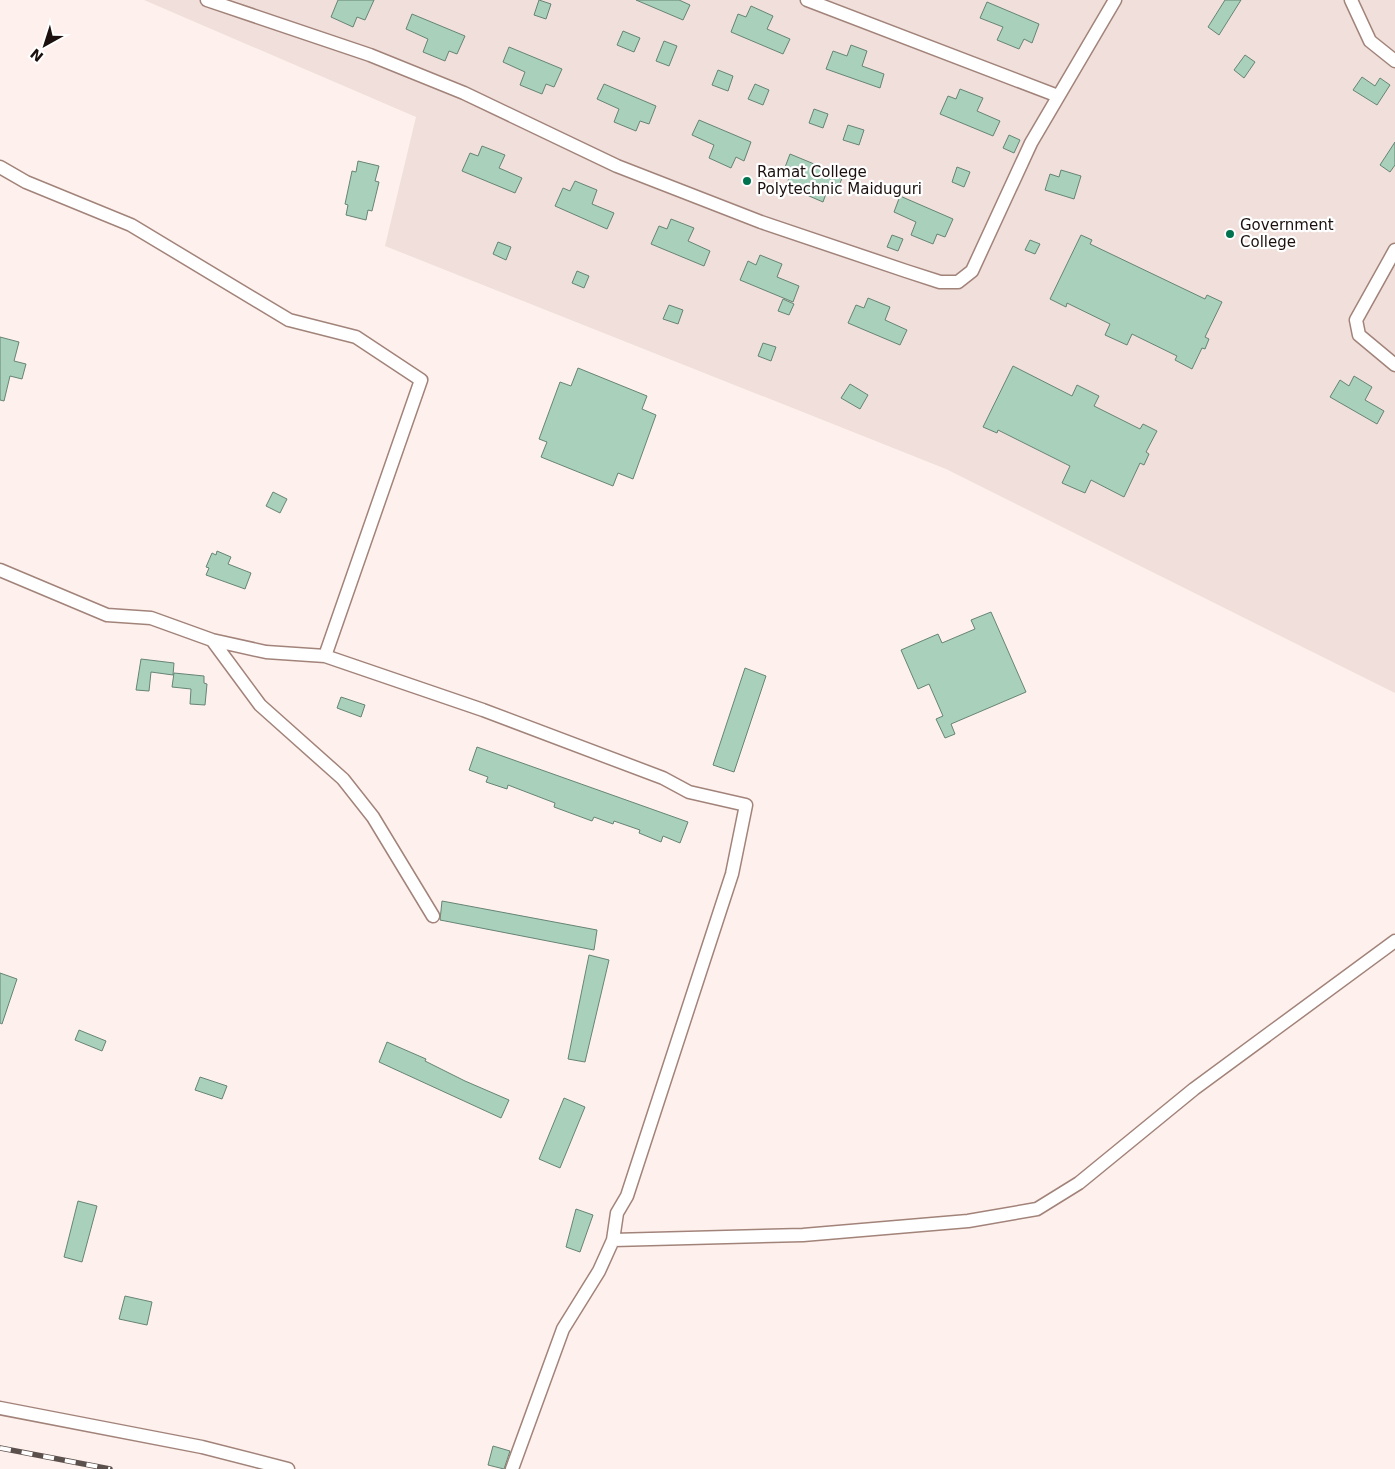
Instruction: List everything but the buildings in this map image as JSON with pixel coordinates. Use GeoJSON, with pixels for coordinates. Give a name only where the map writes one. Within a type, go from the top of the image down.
{"type":"FeatureCollection","features":[{"type":"Feature","properties":{"kind":"street"},"geometry":{"type":"LineString","coordinates":[[207,0],[378,58],[464,93],[616,166],[752,219],[940,282],[958,282],[972,271],[1031,143],[1115,0]]}},
{"type":"Feature","properties":{"kind":"street"},"geometry":{"type":"LineString","coordinates":[[807,0],[1058,96]]}},
{"type":"Feature","properties":{"kind":"street"},"geometry":{"type":"LineString","coordinates":[[1351,0],[1370,41],[1395,61]]}},
{"type":"Feature","properties":{"kind":"street"},"geometry":{"type":"LineString","coordinates":[[0,167],[26,182],[131,225],[289,320],[356,337],[421,380],[325,656]]}},
{"type":"Feature","properties":{"kind":"street"},"geometry":{"type":"LineString","coordinates":[[1395,250],[1356,320],[1358,335],[1395,365]]}},
{"type":"Feature","properties":{"kind":"street"},"geometry":{"type":"LineString","coordinates":[[0,570],[107,615],[151,618],[212,640],[266,652],[325,656],[484,710],[663,778],[689,792],[746,805],[732,874],[627,1196],[617,1213],[613,1240],[599,1271],[563,1329],[512,1469]]}},
{"type":"Feature","properties":{"kind":"street"},"geometry":{"type":"LineString","coordinates":[[212,640],[260,705],[343,779],[373,817],[433,916]]}},
{"type":"Feature","properties":{"kind":"street"},"geometry":{"type":"LineString","coordinates":[[613,1240],[804,1235],[968,1221],[1037,1209],[1079,1183],[1194,1089],[1395,941]]}},
{"type":"Feature","properties":{"kind":"street"},"geometry":{"type":"LineString","coordinates":[[0,1408],[202,1447],[288,1469]]}},
{"type":"Feature","properties":{"kind":"shaded area"},"geometry":{"type":"Polygon","coordinates":[[[144,0],[1395,0],[1395,693],[946,469],[385,246],[416,117],[144,0]]]}},
{"type":"Feature","properties":{"kind":"railway"},"geometry":{"type":"LineString","coordinates":[[0,1448],[110,1469]]}},
{"type":"Feature","properties":{"kind":"place","name":"Ramat College Polytechnic Maiduguri"},"geometry":{"type":"Point","coordinates":[747,181]}},
{"type":"Feature","properties":{"kind":"place","name":"Government College"},"geometry":{"type":"Point","coordinates":[1230,234]}}]}
